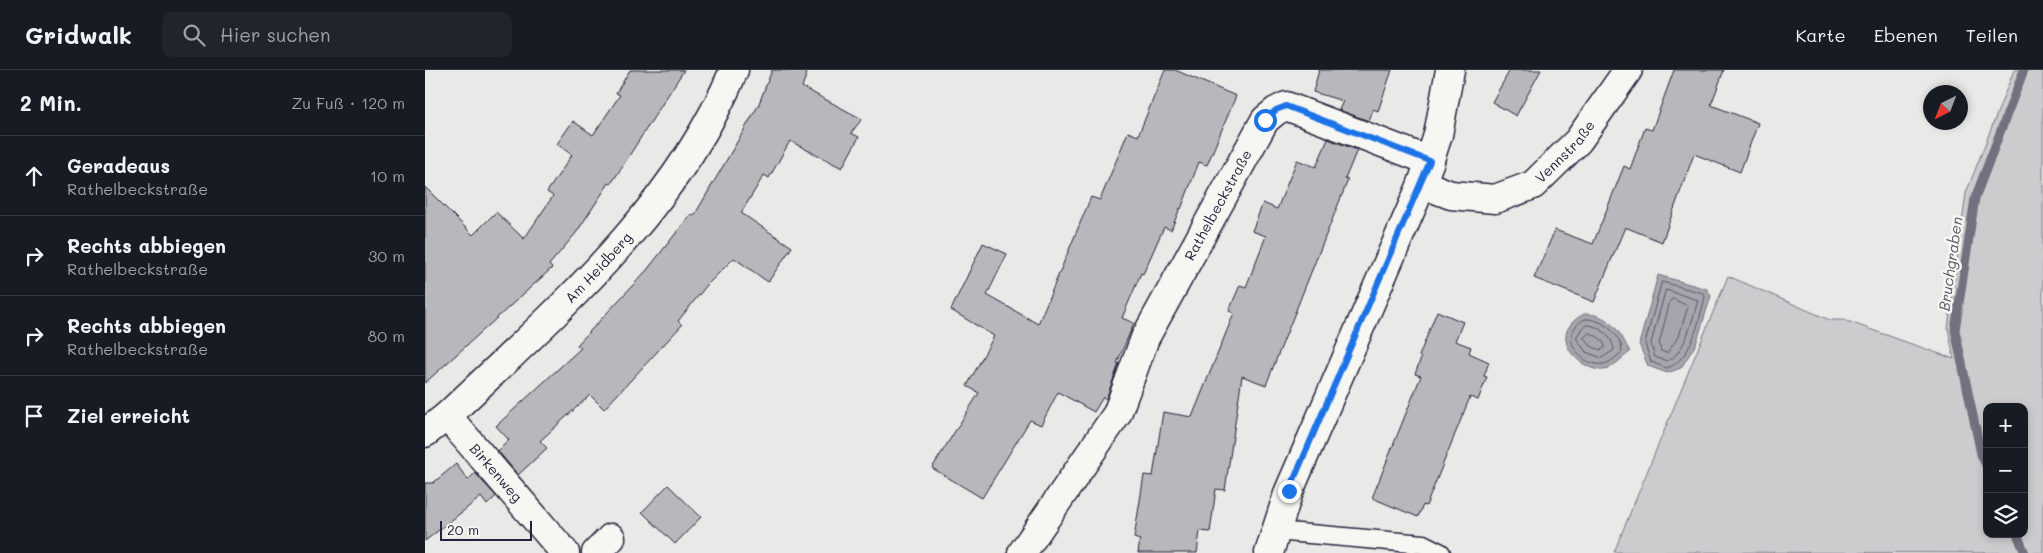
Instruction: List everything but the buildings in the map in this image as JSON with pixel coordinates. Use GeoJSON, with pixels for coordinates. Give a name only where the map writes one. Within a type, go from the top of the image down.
{"type":"FeatureCollection","features":[{"type":"Feature","properties":{"kind":"street","name":"Am Heidberg"},"geometry":{"type":"LineString","coordinates":[[425,433],[447,416],[591,278],[636,226],[699,140],[723,96],[734,70]]}},
{"type":"Feature","properties":{"kind":"street"},"geometry":{"type":"LineString","coordinates":[[1272,542],[1289,491],[1426,173],[1440,125],[1450,70]]}},
{"type":"Feature","properties":{"kind":"street","name":"Vennstraße"},"geometry":{"type":"LineString","coordinates":[[1426,173],[1451,195],[1495,199],[1533,185],[1578,141],[1628,70]]}},
{"type":"Feature","properties":{"kind":"street","name":"Rathelbeckstraße"},"geometry":{"type":"LineString","coordinates":[[1022,553],[1117,414],[1145,338],[1265,120],[1276,110],[1286,106],[1426,173]]}},
{"type":"Feature","properties":{"kind":"street","name":"Birkenweg"},"geometry":{"type":"LineString","coordinates":[[447,416],[565,553]]}},
{"type":"Feature","properties":{"kind":"lane"},"geometry":{"type":"LineString","coordinates":[[1272,542],[1423,544],[1441,553]]}},
{"type":"Feature","properties":{"kind":"shaded area"},"geometry":{"type":"Polygon","coordinates":[[[2014,70],[2043,70],[2043,553],[1614,552],[1728,276],[1830,320],[1844,320],[1954,359],[1948,328],[1966,193],[2014,70]]]}},
{"type":"Feature","properties":{"kind":"water"},"geometry":{"type":"Polygon","coordinates":[[[1658,275],[1707,289],[1711,296],[1696,344],[1681,368],[1667,373],[1648,366],[1639,344],[1658,275]]]}},
{"type":"Feature","properties":{"kind":"water"},"geometry":{"type":"Polygon","coordinates":[[[1584,314],[1607,320],[1618,331],[1630,352],[1608,369],[1599,370],[1589,367],[1572,353],[1567,344],[1566,333],[1572,323],[1584,314]]]}},
{"type":"Feature","properties":{"kind":"waterway","name":"Bruchgraben"},"geometry":{"type":"LineString","coordinates":[[1983,458],[1955,330],[1975,198],[2024,70]]}},
{"type":"Feature","properties":{"kind":"waterway","name":"Bruchgraben"},"geometry":{"type":"LineString","coordinates":[[2019,538],[2025,553]]}},
{"type":"Feature","properties":{"kind":"route"},"geometry":{"type":"LineString","coordinates":[[1265,120],[1276,110],[1286,106],[1430,161],[1422,184],[1289,491]]}}]}
